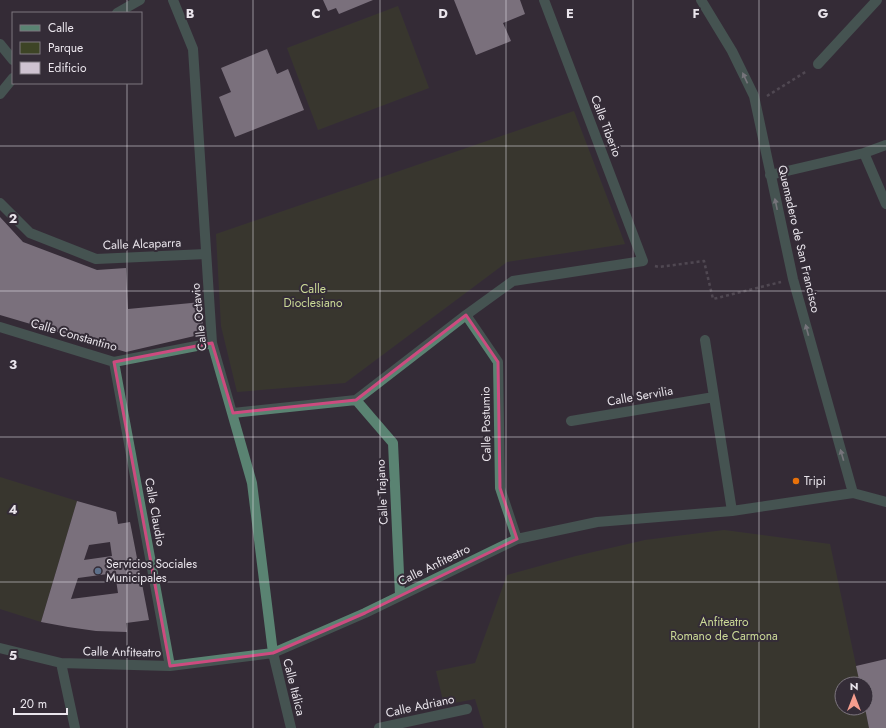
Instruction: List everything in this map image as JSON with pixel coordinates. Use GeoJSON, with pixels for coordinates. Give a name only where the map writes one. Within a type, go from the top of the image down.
{"type":"FeatureCollection","features":[{"type":"Feature","properties":{"kind":"street"},"geometry":{"type":"LineString","coordinates":[[119,12],[140,0]]}},
{"type":"Feature","properties":{"kind":"street","name":"Calle Octavio"},"geometry":{"type":"LineString","coordinates":[[173,0],[193,49],[212,343],[252,483],[272,653]]}},
{"type":"Feature","properties":{"kind":"street","name":"Calle Tiberio"},"geometry":{"type":"LineString","coordinates":[[544,0],[643,261]]}},
{"type":"Feature","properties":{"kind":"street","name":"Quemadero de San Francisco"},"geometry":{"type":"LineString","coordinates":[[701,0],[732,51],[754,96],[793,279],[853,492]]}},
{"type":"Feature","properties":{"kind":"street"},"geometry":{"type":"LineString","coordinates":[[818,64],[877,0]]}},
{"type":"Feature","properties":{"kind":"street"},"geometry":{"type":"LineString","coordinates":[[0,44],[12,59]]}},
{"type":"Feature","properties":{"kind":"street"},"geometry":{"type":"LineString","coordinates":[[0,94],[12,79]]}},
{"type":"Feature","properties":{"kind":"street"},"geometry":{"type":"LineString","coordinates":[[770,175],[864,153],[886,145]]}},
{"type":"Feature","properties":{"kind":"street"},"geometry":{"type":"LineString","coordinates":[[864,153],[886,204]]}},
{"type":"Feature","properties":{"kind":"street","name":"Calle Alcaparra"},"geometry":{"type":"LineString","coordinates":[[0,203],[30,233],[96,259],[206,254]]}},
{"type":"Feature","properties":{"kind":"street"},"geometry":{"type":"LineString","coordinates":[[233,413],[356,400],[466,315],[513,281],[643,261]]}},
{"type":"Feature","properties":{"kind":"street","name":"Calle Postumio"},"geometry":{"type":"LineString","coordinates":[[466,315],[498,362],[500,488],[517,539]]}},
{"type":"Feature","properties":{"kind":"street","name":"Calle Constantino"},"geometry":{"type":"LineString","coordinates":[[0,327],[114,362],[212,343]]}},
{"type":"Feature","properties":{"kind":"street"},"geometry":{"type":"LineString","coordinates":[[705,340],[732,511]]}},
{"type":"Feature","properties":{"kind":"street","name":"Calle Claudio"},"geometry":{"type":"LineString","coordinates":[[114,362],[170,666]]}},
{"type":"Feature","properties":{"kind":"street","name":"Calle Servilia"},"geometry":{"type":"LineString","coordinates":[[571,421],[714,397]]}},
{"type":"Feature","properties":{"kind":"street","name":"Calle Trajano"},"geometry":{"type":"LineString","coordinates":[[356,400],[393,443],[400,596]]}},
{"type":"Feature","properties":{"kind":"street","name":"Calle Anfiteatro"},"geometry":{"type":"LineString","coordinates":[[0,648],[61,663],[170,666],[272,653],[365,613],[517,539],[597,522],[732,511],[853,492],[886,502]]}},
{"type":"Feature","properties":{"kind":"street","name":"Calle Itálica"},"geometry":{"type":"LineString","coordinates":[[272,653],[291,728]]}},
{"type":"Feature","properties":{"kind":"street"},"geometry":{"type":"LineString","coordinates":[[61,663],[76,728]]}},
{"type":"Feature","properties":{"kind":"street","name":"Calle Adriano"},"geometry":{"type":"LineString","coordinates":[[379,728],[467,709]]}},
{"type":"Feature","properties":{"kind":"path"},"geometry":{"type":"LineString","coordinates":[[756,104],[818,64]]}},
{"type":"Feature","properties":{"kind":"path"},"geometry":{"type":"LineString","coordinates":[[643,261],[660,267],[704,261],[713,299],[793,279]]}},
{"type":"Feature","properties":{"kind":"highlighted area"},"geometry":{"type":"Polygon","coordinates":[[[466,315],[498,362],[500,488],[517,539],[365,613],[273,653],[170,666],[114,362],[212,343],[233,413],[356,400],[466,315]]]}},
{"type":"Feature","properties":{"kind":"green space"},"geometry":{"type":"Polygon","coordinates":[[[398,6],[429,88],[318,130],[287,48],[398,6]]]}},
{"type":"Feature","properties":{"kind":"green space","name":"Calle Dioclesiano"},"geometry":{"type":"Polygon","coordinates":[[[574,111],[625,244],[507,262],[345,383],[237,392],[221,326],[216,234],[574,111]]]}},
{"type":"Feature","properties":{"kind":"green space"},"geometry":{"type":"Polygon","coordinates":[[[0,477],[77,501],[41,622],[0,609],[0,477]]]}},
{"type":"Feature","properties":{"kind":"green space","name":"Anfiteatro Romano de Carmona"},"geometry":{"type":"Polygon","coordinates":[[[724,530],[830,544],[858,676],[834,676],[834,716],[867,716],[869,728],[484,728],[475,699],[444,705],[436,671],[475,663],[507,575],[576,556],[645,540],[724,530]]]}},
{"type":"Feature","properties":{"kind":"building"},"geometry":{"type":"Polygon","coordinates":[[[323,0],[373,0],[339,14],[336,8],[328,11],[323,0]]]}},
{"type":"Feature","properties":{"kind":"building"},"geometry":{"type":"Polygon","coordinates":[[[454,0],[520,0],[525,14],[503,23],[511,41],[476,55],[454,0]]]}},
{"type":"Feature","properties":{"kind":"building"},"geometry":{"type":"Polygon","coordinates":[[[267,49],[277,74],[288,69],[304,110],[235,137],[219,97],[231,92],[221,68],[267,49]]]}},
{"type":"Feature","properties":{"kind":"building"},"geometry":{"type":"Polygon","coordinates":[[[0,217],[23,242],[97,270],[126,268],[128,309],[202,302],[203,334],[126,352],[0,315],[0,217]]]}},
{"type":"Feature","properties":{"kind":"building"},"geometry":{"type":"Polygon","coordinates":[[[77,501],[116,512],[118,524],[130,522],[149,620],[126,623],[127,632],[96,631],[41,622],[77,501]],[[110,542],[89,545],[84,560],[112,556],[110,542]],[[115,573],[78,578],[71,599],[118,593],[115,573]]]}},
{"type":"Feature","properties":{"kind":"building"},"geometry":{"type":"Polygon","coordinates":[[[886,659],[886,728],[869,728],[867,716],[874,716],[874,676],[858,676],[856,666],[886,659]]]}},
{"type":"Feature","properties":{"kind":"place","name":"Tripi"},"geometry":{"type":"Point","coordinates":[796,481]}},
{"type":"Feature","properties":{"kind":"place","name":"Servicios Sociales Municipales"},"geometry":{"type":"Point","coordinates":[98,571]}}]}
